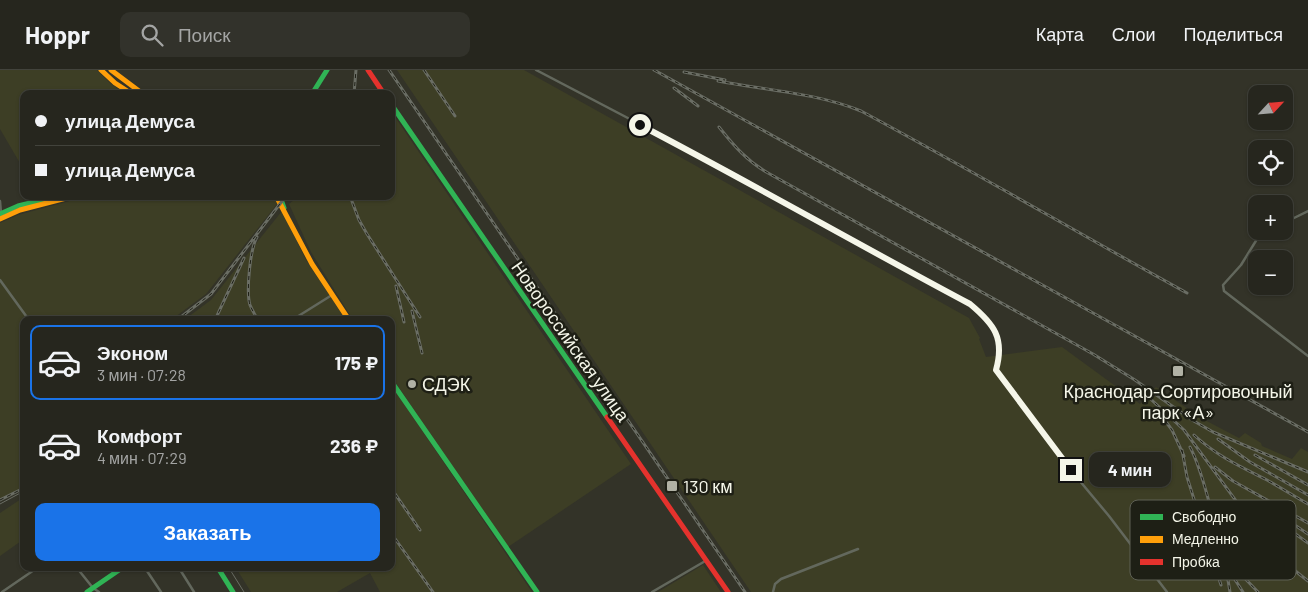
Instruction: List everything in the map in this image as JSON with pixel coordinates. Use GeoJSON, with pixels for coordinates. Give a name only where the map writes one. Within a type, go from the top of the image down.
{"type":"FeatureCollection","features":[{"type":"Feature","properties":{"kind":"main road"},"geometry":{"type":"LineString","coordinates":[[101,70],[126,90]]}},
{"type":"Feature","properties":{"kind":"main road"},"geometry":{"type":"LineString","coordinates":[[110,70],[112,80]]}},
{"type":"Feature","properties":{"kind":"main road"},"geometry":{"type":"LineString","coordinates":[[110,70],[138,90]]}},
{"type":"Feature","properties":{"kind":"main road"},"geometry":{"type":"LineString","coordinates":[[314,90],[326,70]]}},
{"type":"Feature","properties":{"kind":"main road"},"geometry":{"type":"LineString","coordinates":[[368,70],[381,90]]}},
{"type":"Feature","properties":{"kind":"main road","name":"Новороссийская улица"},"geometry":{"type":"LineString","coordinates":[[395,110],[728,592]]}},
{"type":"Feature","properties":{"kind":"main road"},"geometry":{"type":"LineString","coordinates":[[0,215],[18,206],[43,200]]}},
{"type":"Feature","properties":{"kind":"main road"},"geometry":{"type":"LineString","coordinates":[[0,215],[59,200]]}},
{"type":"Feature","properties":{"kind":"main road"},"geometry":{"type":"LineString","coordinates":[[278,200],[332,295],[346,316]]}},
{"type":"Feature","properties":{"kind":"main road"},"geometry":{"type":"LineString","coordinates":[[281,200],[296,233]]}},
{"type":"Feature","properties":{"kind":"main road"},"geometry":{"type":"LineString","coordinates":[[395,387],[536,592]]}},
{"type":"Feature","properties":{"kind":"main road"},"geometry":{"type":"LineString","coordinates":[[87,592],[112,571]]}},
{"type":"Feature","properties":{"kind":"main road"},"geometry":{"type":"LineString","coordinates":[[220,571],[233,592]]}},
{"type":"Feature","properties":{"kind":"street"},"geometry":{"type":"LineString","coordinates":[[536,70],[730,172],[970,304],[984,316],[994,329],[1000,346],[996,370],[1071,470],[1130,544]]}},
{"type":"Feature","properties":{"kind":"street"},"geometry":{"type":"LineString","coordinates":[[0,202],[0,215]]}},
{"type":"Feature","properties":{"kind":"street"},"geometry":{"type":"LineString","coordinates":[[1293,218],[1308,211]]}},
{"type":"Feature","properties":{"kind":"street"},"geometry":{"type":"LineString","coordinates":[[1256,240],[1241,265],[1223,285],[1224,291],[1308,356]]}},
{"type":"Feature","properties":{"kind":"street"},"geometry":{"type":"LineString","coordinates":[[0,280],[26,316]]}},
{"type":"Feature","properties":{"kind":"street"},"geometry":{"type":"LineString","coordinates":[[298,316],[332,295]]}},
{"type":"Feature","properties":{"kind":"street"},"geometry":{"type":"LineString","coordinates":[[774,592],[775,584],[781,579],[858,549]]}},
{"type":"Feature","properties":{"kind":"street"},"geometry":{"type":"LineString","coordinates":[[652,592],[707,560]]}},
{"type":"Feature","properties":{"kind":"street"},"geometry":{"type":"LineString","coordinates":[[2,592],[33,571]]}},
{"type":"Feature","properties":{"kind":"street"},"geometry":{"type":"LineString","coordinates":[[79,571],[93,588],[99,592]]}},
{"type":"Feature","properties":{"kind":"street"},"geometry":{"type":"LineString","coordinates":[[147,571],[161,592]]}},
{"type":"Feature","properties":{"kind":"street"},"geometry":{"type":"LineString","coordinates":[[181,571],[194,592]]}},
{"type":"Feature","properties":{"kind":"street"},"geometry":{"type":"LineString","coordinates":[[1158,580],[1167,592]]}},
{"type":"Feature","properties":{"kind":"shaded area"},"geometry":{"type":"Polygon","coordinates":[[[0,70],[97,70],[120,90],[20,90],[20,163],[0,129],[0,70]]]}},
{"type":"Feature","properties":{"kind":"shaded area"},"geometry":{"type":"Polygon","coordinates":[[[397,70],[524,70],[969,318],[980,338],[986,357],[1062,347],[1140,404],[1156,387],[1201,418],[1239,438],[1245,433],[1261,443],[1262,446],[1292,459],[1301,448],[1308,452],[1308,592],[751,592],[397,70]]]}},
{"type":"Feature","properties":{"kind":"shaded area"},"geometry":{"type":"Polygon","coordinates":[[[395,117],[631,464],[508,547],[395,382],[395,316],[351,316],[311,252],[289,204],[294,200],[395,200],[395,117]]]}},
{"type":"Feature","properties":{"kind":"shaded area"},"geometry":{"type":"Polygon","coordinates":[[[73,200],[276,200],[277,204],[206,294],[176,316],[20,316],[20,489],[0,499],[0,223],[18,215],[73,200]]]}},
{"type":"Feature","properties":{"kind":"shaded area"},"geometry":{"type":"Polygon","coordinates":[[[282,211],[306,260],[343,316],[189,316],[211,300],[282,211]]]}},
{"type":"Feature","properties":{"kind":"shaded area"},"geometry":{"type":"Polygon","coordinates":[[[395,391],[532,592],[380,592],[370,573],[337,592],[251,592],[238,571],[395,571],[395,391]]]}},
{"type":"Feature","properties":{"kind":"shaded area"},"geometry":{"type":"Polygon","coordinates":[[[20,500],[20,542],[0,556],[0,513],[20,500]]]}},
{"type":"Feature","properties":{"kind":"shaded area"},"geometry":{"type":"Polygon","coordinates":[[[703,565],[721,592],[658,592],[703,565]]]}},
{"type":"Feature","properties":{"kind":"tram line"},"geometry":{"type":"LineString","coordinates":[[0,504],[20,493]]}},
{"type":"Feature","properties":{"kind":"tram line"},"geometry":{"type":"LineString","coordinates":[[231,571],[244,592]]}},
{"type":"Feature","properties":{"kind":"railway"},"geometry":{"type":"LineString","coordinates":[[354,90],[356,70]]}},
{"type":"Feature","properties":{"kind":"railway"},"geometry":{"type":"LineString","coordinates":[[389,70],[745,592]]}},
{"type":"Feature","properties":{"kind":"railway"},"geometry":{"type":"LineString","coordinates":[[424,70],[455,116]]}},
{"type":"Feature","properties":{"kind":"railway"},"geometry":{"type":"LineString","coordinates":[[654,70],[1308,432]]}},
{"type":"Feature","properties":{"kind":"railway"},"geometry":{"type":"LineString","coordinates":[[684,72],[725,80]]}},
{"type":"Feature","properties":{"kind":"railway"},"geometry":{"type":"LineString","coordinates":[[718,81],[809,96],[861,111],[1187,293]]}},
{"type":"Feature","properties":{"kind":"railway"},"geometry":{"type":"LineString","coordinates":[[674,88],[698,106]]}},
{"type":"Feature","properties":{"kind":"railway"},"geometry":{"type":"LineString","coordinates":[[719,127],[741,153],[768,173],[1093,354],[1213,432],[1308,472]]}},
{"type":"Feature","properties":{"kind":"railway"},"geometry":{"type":"LineString","coordinates":[[182,316],[211,294],[283,200]]}},
{"type":"Feature","properties":{"kind":"railway"},"geometry":{"type":"LineString","coordinates":[[352,200],[367,234],[420,317]]}},
{"type":"Feature","properties":{"kind":"railway"},"geometry":{"type":"LineString","coordinates":[[256,316],[250,305],[248,291],[251,260],[257,237]]}},
{"type":"Feature","properties":{"kind":"railway"},"geometry":{"type":"LineString","coordinates":[[217,316],[244,258]]}},
{"type":"Feature","properties":{"kind":"railway"},"geometry":{"type":"LineString","coordinates":[[396,286],[404,322]]}},
{"type":"Feature","properties":{"kind":"railway"},"geometry":{"type":"LineString","coordinates":[[412,311],[422,353]]}},
{"type":"Feature","properties":{"kind":"railway"},"geometry":{"type":"LineString","coordinates":[[1143,392],[1184,430],[1235,500]]}},
{"type":"Feature","properties":{"kind":"railway"},"geometry":{"type":"LineString","coordinates":[[1161,415],[1172,430],[1184,456]]}},
{"type":"Feature","properties":{"kind":"railway"},"geometry":{"type":"LineString","coordinates":[[1194,435],[1211,449],[1229,460],[1308,504]]}},
{"type":"Feature","properties":{"kind":"railway"},"geometry":{"type":"LineString","coordinates":[[1218,439],[1250,462],[1308,495]]}},
{"type":"Feature","properties":{"kind":"railway"},"geometry":{"type":"LineString","coordinates":[[1190,447],[1197,462],[1209,500]]}},
{"type":"Feature","properties":{"kind":"railway"},"geometry":{"type":"LineString","coordinates":[[1182,450],[1187,477],[1194,500]]}},
{"type":"Feature","properties":{"kind":"railway"},"geometry":{"type":"LineString","coordinates":[[1255,455],[1308,485]]}},
{"type":"Feature","properties":{"kind":"railway"},"geometry":{"type":"LineString","coordinates":[[1215,467],[1233,481],[1267,500]]}},
{"type":"Feature","properties":{"kind":"railway"},"geometry":{"type":"LineString","coordinates":[[0,500],[20,490]]}},
{"type":"Feature","properties":{"kind":"railway"},"geometry":{"type":"LineString","coordinates":[[395,494],[420,530]]}},
{"type":"Feature","properties":{"kind":"railway"},"geometry":{"type":"LineString","coordinates":[[1296,516],[1308,523]]}},
{"type":"Feature","properties":{"kind":"railway"},"geometry":{"type":"LineString","coordinates":[[1296,526],[1308,534]]}},
{"type":"Feature","properties":{"kind":"railway"},"geometry":{"type":"LineString","coordinates":[[1296,534],[1308,543]]}},
{"type":"Feature","properties":{"kind":"railway"},"geometry":{"type":"LineString","coordinates":[[395,539],[433,592]]}},
{"type":"Feature","properties":{"kind":"railway"},"geometry":{"type":"LineString","coordinates":[[1296,572],[1308,581]]}},
{"type":"Feature","properties":{"kind":"railway"},"geometry":{"type":"LineString","coordinates":[[1219,580],[1221,585]]}},
{"type":"Feature","properties":{"kind":"railway"},"geometry":{"type":"LineString","coordinates":[[1228,580],[1230,592]]}},
{"type":"Feature","properties":{"kind":"railway"},"geometry":{"type":"LineString","coordinates":[[1235,580],[1243,592]]}},
{"type":"Feature","properties":{"kind":"railway"},"geometry":{"type":"LineString","coordinates":[[1246,580],[1258,592]]}},
{"type":"Feature","properties":{"kind":"traffic: fast"},"geometry":{"type":"LineString","coordinates":[[314,90],[327,70]]}},
{"type":"Feature","properties":{"kind":"traffic: fast"},"geometry":{"type":"LineString","coordinates":[[395,110],[607,417]]}},
{"type":"Feature","properties":{"kind":"traffic: fast"},"geometry":{"type":"LineString","coordinates":[[0,214],[18,206],[43,200]]}},
{"type":"Feature","properties":{"kind":"traffic: fast"},"geometry":{"type":"LineString","coordinates":[[281,200],[284,208]]}},
{"type":"Feature","properties":{"kind":"traffic: fast"},"geometry":{"type":"LineString","coordinates":[[395,387],[537,592]]}},
{"type":"Feature","properties":{"kind":"traffic: fast"},"geometry":{"type":"LineString","coordinates":[[87,592],[118,571]]}},
{"type":"Feature","properties":{"kind":"traffic: fast"},"geometry":{"type":"LineString","coordinates":[[220,571],[233,592]]}},
{"type":"Feature","properties":{"kind":"traffic: slow"},"geometry":{"type":"LineString","coordinates":[[101,70],[126,90]]}},
{"type":"Feature","properties":{"kind":"traffic: slow"},"geometry":{"type":"LineString","coordinates":[[111,70],[138,90]]}},
{"type":"Feature","properties":{"kind":"traffic: slow"},"geometry":{"type":"LineString","coordinates":[[0,219],[20,210],[59,200]]}},
{"type":"Feature","properties":{"kind":"traffic: slow"},"geometry":{"type":"LineString","coordinates":[[278,200],[312,264],[346,316]]}},
{"type":"Feature","properties":{"kind":"traffic: jam"},"geometry":{"type":"LineString","coordinates":[[368,70],[381,90]]}},
{"type":"Feature","properties":{"kind":"traffic: jam"},"geometry":{"type":"LineString","coordinates":[[607,417],[728,592]]}},
{"type":"Feature","properties":{"kind":"place","name":"Краснодар-Сортировочный парк «А»"},"geometry":{"type":"Point","coordinates":[1178,371]}},
{"type":"Feature","properties":{"kind":"place","name":"СДЭК"},"geometry":{"type":"Point","coordinates":[412,384]}},
{"type":"Feature","properties":{"kind":"place","name":"130 км"},"geometry":{"type":"Point","coordinates":[672,486]}},
{"type":"Feature","properties":{"kind":"route"},"geometry":{"type":"LineString","coordinates":[[640,125],[730,172],[970,304],[984,316],[994,329],[998,339],[1000,346],[996,370],[1071,470]]}}]}
